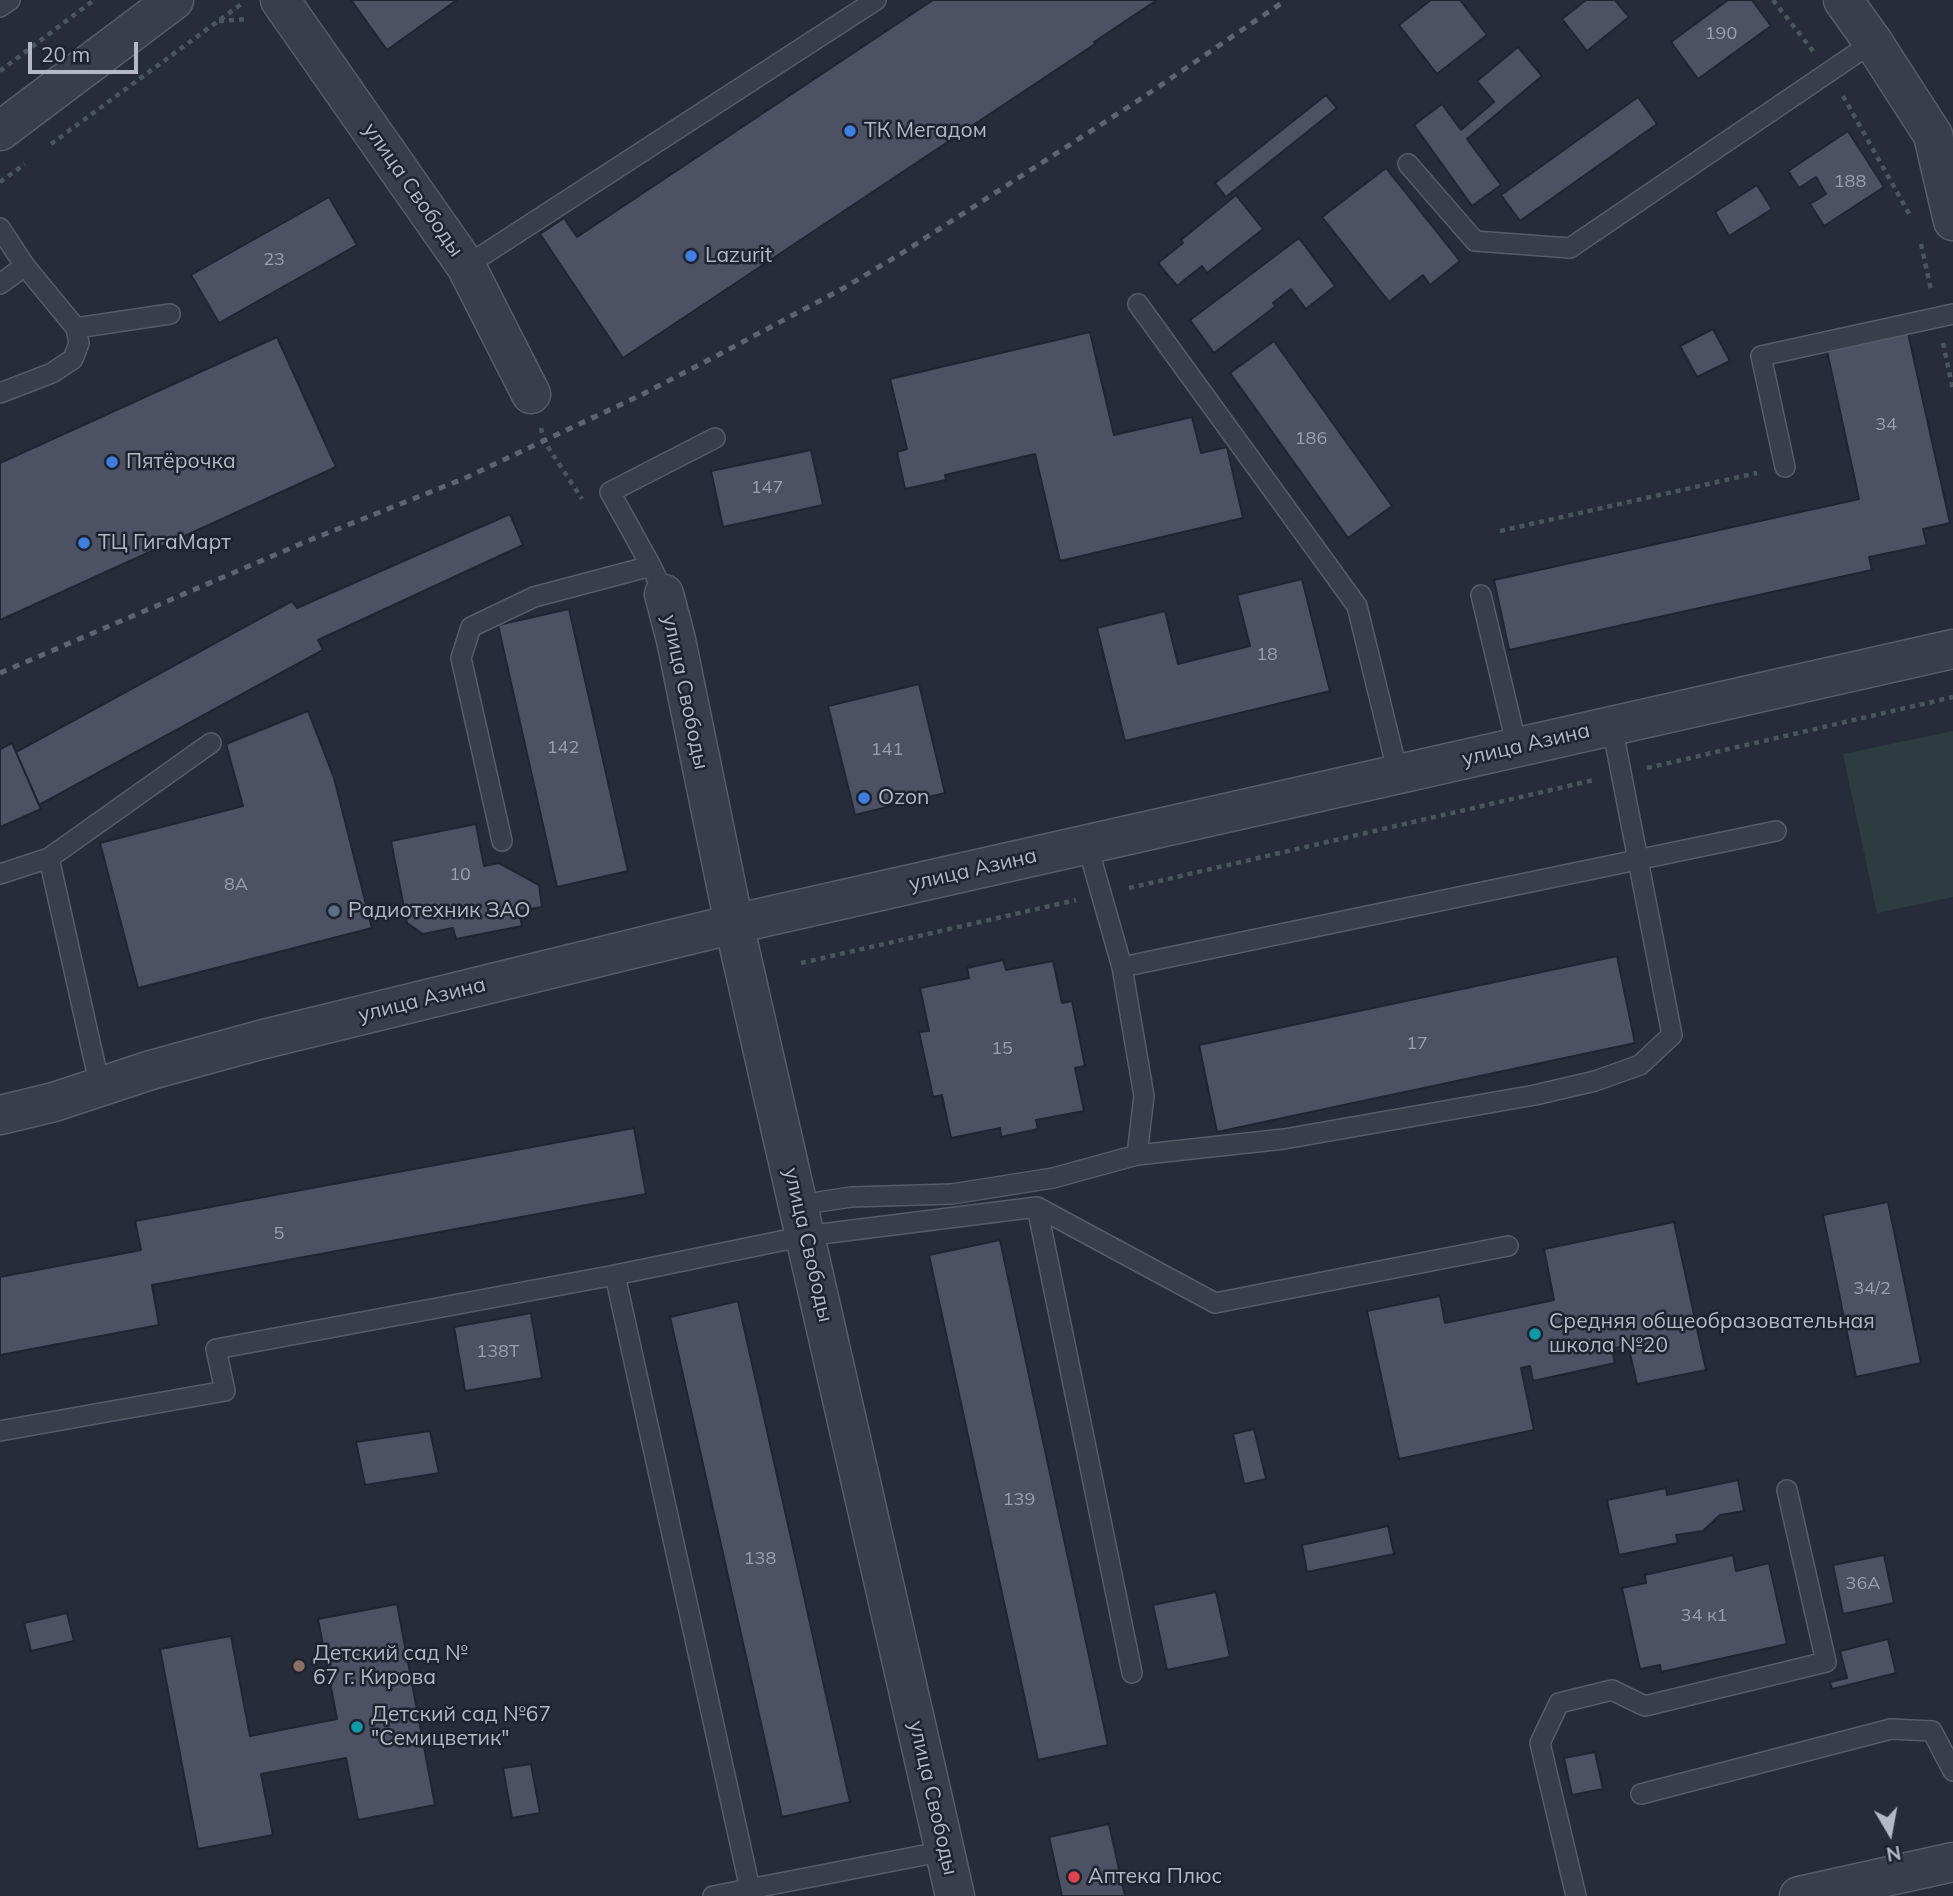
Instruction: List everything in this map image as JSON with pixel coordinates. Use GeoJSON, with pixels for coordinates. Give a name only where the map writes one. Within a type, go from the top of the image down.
{"type":"FeatureCollection","features":[{"type":"Feature","properties":{"kind":"street"},"geometry":{"type":"LineString","coordinates":[[0,131],[174,0]]}},
{"type":"Feature","properties":{"kind":"street","name":"улица Свободы"},"geometry":{"type":"LineString","coordinates":[[280,0],[466,266],[531,394]]}},
{"type":"Feature","properties":{"kind":"street"},"geometry":{"type":"LineString","coordinates":[[1843,0],[1873,41],[1933,135],[1953,222]]}},
{"type":"Feature","properties":{"kind":"street","name":"улица Свободы"},"geometry":{"type":"LineString","coordinates":[[657,580],[676,640],[734,924],[956,1896]]}},
{"type":"Feature","properties":{"kind":"street","name":"улица Азина"},"geometry":{"type":"LineString","coordinates":[[0,1115],[54,1102],[260,1040],[734,924],[1953,649]]}},
{"type":"Feature","properties":{"kind":"street"},"geometry":{"type":"LineString","coordinates":[[1799,1896],[1953,1862]]}},
{"type":"Feature","properties":{"kind":"lane"},"geometry":{"type":"LineString","coordinates":[[0,8],[10,0]]}},
{"type":"Feature","properties":{"kind":"lane"},"geometry":{"type":"LineString","coordinates":[[466,266],[876,0]]}},
{"type":"Feature","properties":{"kind":"lane"},"geometry":{"type":"LineString","coordinates":[[1408,164],[1475,241],[1570,248],[1873,41]]}},
{"type":"Feature","properties":{"kind":"lane"},"geometry":{"type":"LineString","coordinates":[[0,228],[25,266],[76,328],[79,343],[73,359],[52,373],[0,393]]}},
{"type":"Feature","properties":{"kind":"lane"},"geometry":{"type":"LineString","coordinates":[[0,284],[25,266]]}},
{"type":"Feature","properties":{"kind":"lane"},"geometry":{"type":"LineString","coordinates":[[1138,304],[1357,606],[1398,774]]}},
{"type":"Feature","properties":{"kind":"lane"},"geometry":{"type":"LineString","coordinates":[[76,328],[170,314]]}},
{"type":"Feature","properties":{"kind":"lane"},"geometry":{"type":"LineString","coordinates":[[1785,467],[1761,356],[1945,316]]}},
{"type":"Feature","properties":{"kind":"lane"},"geometry":{"type":"LineString","coordinates":[[502,841],[461,658],[471,627],[534,597],[657,580],[610,492],[715,438]]}},
{"type":"Feature","properties":{"kind":"lane"},"geometry":{"type":"LineString","coordinates":[[1481,595],[1517,747]]}},
{"type":"Feature","properties":{"kind":"lane"},"geometry":{"type":"LineString","coordinates":[[0,1431],[225,1391],[216,1349],[615,1275],[802,1221],[851,1197],[952,1194],[1053,1178],[1137,1155],[1284,1139],[1535,1095],[1595,1082],[1640,1065],[1672,1035],[1612,726]]}},
{"type":"Feature","properties":{"kind":"lane"},"geometry":{"type":"LineString","coordinates":[[0,874],[49,858],[211,743]]}},
{"type":"Feature","properties":{"kind":"lane"},"geometry":{"type":"LineString","coordinates":[[1122,967],[1776,831]]}},
{"type":"Feature","properties":{"kind":"lane"},"geometry":{"type":"LineString","coordinates":[[1087,844],[1122,967],[1144,1096],[1137,1155]]}},
{"type":"Feature","properties":{"kind":"lane"},"geometry":{"type":"LineString","coordinates":[[49,858],[100,1087]]}},
{"type":"Feature","properties":{"kind":"lane"},"geometry":{"type":"LineString","coordinates":[[802,1221],[1037,1207],[1215,1303],[1508,1246]]}},
{"type":"Feature","properties":{"kind":"lane"},"geometry":{"type":"LineString","coordinates":[[1037,1207],[1132,1673]]}},
{"type":"Feature","properties":{"kind":"lane"},"geometry":{"type":"LineString","coordinates":[[615,1275],[750,1889]]}},
{"type":"Feature","properties":{"kind":"lane"},"geometry":{"type":"LineString","coordinates":[[1576,1896],[1540,1743],[1559,1703],[1612,1690],[1645,1706],[1826,1662],[1787,1490]]}},
{"type":"Feature","properties":{"kind":"lane"},"geometry":{"type":"LineString","coordinates":[[1641,1794],[1891,1729],[1932,1731],[1953,1771]]}},
{"type":"Feature","properties":{"kind":"lane"},"geometry":{"type":"LineString","coordinates":[[713,1896],[945,1851]]}},
{"type":"Feature","properties":{"kind":"path"},"geometry":{"type":"LineString","coordinates":[[0,71],[94,0]]}},
{"type":"Feature","properties":{"kind":"path"},"geometry":{"type":"LineString","coordinates":[[44,150],[247,0]]}},
{"type":"Feature","properties":{"kind":"path"},"geometry":{"type":"LineString","coordinates":[[1773,0],[1828,72],[1912,219]]}},
{"type":"Feature","properties":{"kind":"path"},"geometry":{"type":"LineString","coordinates":[[0,182],[33,158]]}},
{"type":"Feature","properties":{"kind":"path"},"geometry":{"type":"LineString","coordinates":[[1921,243],[1945,316],[1953,390]]}},
{"type":"Feature","properties":{"kind":"path"},"geometry":{"type":"LineString","coordinates":[[531,394],[544,441],[587,506]]}},
{"type":"Feature","properties":{"kind":"path"},"geometry":{"type":"LineString","coordinates":[[1500,531],[1785,467]]}},
{"type":"Feature","properties":{"kind":"path"},"geometry":{"type":"LineString","coordinates":[[801,963],[1953,697]]}},
{"type":"Feature","properties":{"kind":"shaded area"},"geometry":{"type":"Polygon","coordinates":[[[1953,731],[1953,897],[1877,913],[1843,754],[1953,731]]]}},
{"type":"Feature","properties":{"kind":"building"},"geometry":{"type":"Polygon","coordinates":[[[351,0],[457,0],[387,50],[351,0]]]}},
{"type":"Feature","properties":{"kind":"building","name":"ТК Мегадом"},"geometry":{"type":"Polygon","coordinates":[[[933,0],[1157,0],[623,358],[540,234],[564,218],[577,237],[933,0]]]}},
{"type":"Feature","properties":{"kind":"building"},"geometry":{"type":"Polygon","coordinates":[[[1431,0],[1460,0],[1487,35],[1437,74],[1399,25],[1431,0]]]}},
{"type":"Feature","properties":{"kind":"building"},"geometry":{"type":"Polygon","coordinates":[[[1586,0],[1615,0],[1629,17],[1587,51],[1562,19],[1586,0]]]}},
{"type":"Feature","properties":{"kind":"building"},"geometry":{"type":"Polygon","coordinates":[[[1728,0],[1752,0],[1771,26],[1698,79],[1671,42],[1728,0]]]}},
{"type":"Feature","properties":{"kind":"building"},"geometry":{"type":"Polygon","coordinates":[[[1518,47],[1542,76],[1467,139],[1501,185],[1472,206],[1414,125],[1442,104],[1461,130],[1494,102],[1477,81],[1518,47]]]}},
{"type":"Feature","properties":{"kind":"building"},"geometry":{"type":"Polygon","coordinates":[[[1326,95],[1337,108],[1226,197],[1215,183],[1326,95]]]}},
{"type":"Feature","properties":{"kind":"building"},"geometry":{"type":"Polygon","coordinates":[[[1638,97],[1657,124],[1520,221],[1501,195],[1638,97]]]}},
{"type":"Feature","properties":{"kind":"building"},"geometry":{"type":"Polygon","coordinates":[[[1848,131],[1884,187],[1824,226],[1810,204],[1826,194],[1816,177],[1799,188],[1788,171],[1848,131]]]}},
{"type":"Feature","properties":{"kind":"building"},"geometry":{"type":"Polygon","coordinates":[[[1386,168],[1460,261],[1430,285],[1423,275],[1389,302],[1322,217],[1386,168]]]}},
{"type":"Feature","properties":{"kind":"building"},"geometry":{"type":"Polygon","coordinates":[[[1757,185],[1772,209],[1729,236],[1715,212],[1757,185]]]}},
{"type":"Feature","properties":{"kind":"building"},"geometry":{"type":"Polygon","coordinates":[[[1236,195],[1263,229],[1207,273],[1202,266],[1177,286],[1158,263],[1183,243],[1181,240],[1236,195]]]}},
{"type":"Feature","properties":{"kind":"building"},"geometry":{"type":"Polygon","coordinates":[[[329,197],[357,245],[219,323],[191,275],[329,197]]]}},
{"type":"Feature","properties":{"kind":"building"},"geometry":{"type":"Polygon","coordinates":[[[1299,238],[1335,286],[1306,309],[1291,289],[1273,303],[1276,306],[1214,353],[1190,320],[1299,238]]]}},
{"type":"Feature","properties":{"kind":"building"},"geometry":{"type":"Polygon","coordinates":[[[1713,329],[1730,361],[1697,377],[1680,346],[1713,329]]]}},
{"type":"Feature","properties":{"kind":"building"},"geometry":{"type":"Polygon","coordinates":[[[1090,332],[1114,435],[1192,417],[1201,453],[1227,447],[1243,518],[1060,561],[1035,454],[945,475],[946,480],[905,489],[897,452],[907,449],[890,379],[1090,332]]]}},
{"type":"Feature","properties":{"kind":"building"},"geometry":{"type":"Polygon","coordinates":[[[1908,333],[1950,523],[1923,529],[1927,545],[1869,557],[1872,570],[1509,650],[1494,580],[1859,499],[1827,351],[1908,333]]]}},
{"type":"Feature","properties":{"kind":"building","name":"ТЦ ГигаМарт"},"geometry":{"type":"Polygon","coordinates":[[[277,337],[336,467],[0,620],[0,463],[277,337]]]}},
{"type":"Feature","properties":{"kind":"building"},"geometry":{"type":"Polygon","coordinates":[[[1274,341],[1392,506],[1348,538],[1230,373],[1274,341]]]}},
{"type":"Feature","properties":{"kind":"building"},"geometry":{"type":"Polygon","coordinates":[[[811,450],[823,505],[723,527],[711,471],[811,450]]]}},
{"type":"Feature","properties":{"kind":"building"},"geometry":{"type":"Polygon","coordinates":[[[510,514],[523,545],[318,640],[323,650],[39,805],[16,752],[292,601],[297,608],[510,514]]]}},
{"type":"Feature","properties":{"kind":"building"},"geometry":{"type":"Polygon","coordinates":[[[1302,579],[1330,691],[1125,741],[1097,628],[1165,611],[1178,664],[1250,646],[1237,595],[1302,579]]]}},
{"type":"Feature","properties":{"kind":"building"},"geometry":{"type":"Polygon","coordinates":[[[569,609],[628,871],[557,887],[498,625],[569,609]]]}},
{"type":"Feature","properties":{"kind":"building"},"geometry":{"type":"Polygon","coordinates":[[[919,684],[945,793],[855,815],[828,706],[919,684]]]}},
{"type":"Feature","properties":{"kind":"building"},"geometry":{"type":"Polygon","coordinates":[[[308,711],[334,778],[372,928],[138,988],[100,843],[243,806],[226,744],[308,711]]]}},
{"type":"Feature","properties":{"kind":"building"},"geometry":{"type":"Polygon","coordinates":[[[12,743],[41,809],[0,827],[0,749],[12,743]]]}},
{"type":"Feature","properties":{"kind":"building"},"geometry":{"type":"Polygon","coordinates":[[[476,824],[484,866],[499,863],[539,885],[542,907],[519,911],[522,926],[456,939],[453,928],[423,934],[407,923],[391,841],[476,824]]]}},
{"type":"Feature","properties":{"kind":"building"},"geometry":{"type":"Polygon","coordinates":[[[1617,956],[1635,1043],[1217,1132],[1199,1045],[1617,956]]]}},
{"type":"Feature","properties":{"kind":"building"},"geometry":{"type":"Polygon","coordinates":[[[1003,960],[1006,970],[1053,961],[1062,1003],[1072,1001],[1085,1066],[1075,1068],[1084,1111],[1036,1120],[1038,1129],[1001,1137],[1000,1128],[951,1138],[942,1095],[933,1097],[919,1032],[929,1031],[920,988],[969,978],[967,968],[1003,960]]]}},
{"type":"Feature","properties":{"kind":"building"},"geometry":{"type":"Polygon","coordinates":[[[634,1128],[646,1194],[152,1285],[159,1325],[0,1355],[0,1277],[141,1250],[135,1221],[634,1128]]]}},
{"type":"Feature","properties":{"kind":"building"},"geometry":{"type":"Polygon","coordinates":[[[1888,1202],[1921,1363],[1856,1377],[1823,1215],[1888,1202]]]}},
{"type":"Feature","properties":{"kind":"building","name":"Средняя общеобразовательная школа №20"},"geometry":{"type":"Polygon","coordinates":[[[1674,1222],[1706,1370],[1637,1384],[1628,1345],[1612,1349],[1615,1363],[1533,1381],[1530,1366],[1521,1368],[1534,1430],[1399,1459],[1367,1311],[1440,1296],[1445,1323],[1554,1300],[1544,1249],[1674,1222]]]}},
{"type":"Feature","properties":{"kind":"building"},"geometry":{"type":"Polygon","coordinates":[[[1000,1240],[1108,1745],[1038,1760],[929,1255],[1000,1240]]]}},
{"type":"Feature","properties":{"kind":"building"},"geometry":{"type":"Polygon","coordinates":[[[738,1301],[850,1802],[782,1817],[670,1317],[738,1301]]]}},
{"type":"Feature","properties":{"kind":"building"},"geometry":{"type":"Polygon","coordinates":[[[531,1313],[542,1378],[465,1391],[454,1327],[531,1313]]]}},
{"type":"Feature","properties":{"kind":"building"},"geometry":{"type":"Polygon","coordinates":[[[1254,1429],[1266,1479],[1244,1484],[1233,1434],[1254,1429]]]}},
{"type":"Feature","properties":{"kind":"building"},"geometry":{"type":"Polygon","coordinates":[[[430,1431],[439,1473],[365,1485],[356,1442],[430,1431]]]}},
{"type":"Feature","properties":{"kind":"building"},"geometry":{"type":"Polygon","coordinates":[[[1738,1480],[1744,1511],[1720,1515],[1703,1531],[1676,1535],[1678,1543],[1619,1555],[1607,1500],[1666,1488],[1667,1495],[1738,1480]]]}},
{"type":"Feature","properties":{"kind":"building"},"geometry":{"type":"Polygon","coordinates":[[[1388,1526],[1394,1554],[1307,1572],[1302,1545],[1388,1526]]]}},
{"type":"Feature","properties":{"kind":"building"},"geometry":{"type":"Polygon","coordinates":[[[1733,1555],[1736,1571],[1769,1563],[1787,1644],[1661,1672],[1660,1665],[1640,1669],[1622,1588],[1646,1583],[1645,1575],[1733,1555]]]}},
{"type":"Feature","properties":{"kind":"building"},"geometry":{"type":"Polygon","coordinates":[[[1884,1555],[1894,1603],[1843,1614],[1833,1565],[1884,1555]]]}},
{"type":"Feature","properties":{"kind":"building"},"geometry":{"type":"Polygon","coordinates":[[[1216,1592],[1230,1657],[1167,1670],[1153,1605],[1216,1592]]]}},
{"type":"Feature","properties":{"kind":"building","name":"Детский сад №67 \"Семицветик\""},"geometry":{"type":"Polygon","coordinates":[[[397,1604],[435,1805],[358,1820],[346,1758],[261,1774],[273,1835],[198,1849],[160,1649],[231,1636],[250,1736],[337,1719],[318,1619],[397,1604]]]}},
{"type":"Feature","properties":{"kind":"building"},"geometry":{"type":"Polygon","coordinates":[[[67,1613],[74,1641],[31,1651],[24,1623],[67,1613]]]}},
{"type":"Feature","properties":{"kind":"building"},"geometry":{"type":"Polygon","coordinates":[[[1888,1639],[1896,1673],[1832,1689],[1830,1682],[1847,1678],[1840,1651],[1888,1639]]]}},
{"type":"Feature","properties":{"kind":"building"},"geometry":{"type":"Polygon","coordinates":[[[1595,1752],[1603,1789],[1572,1795],[1564,1758],[1595,1752]]]}},
{"type":"Feature","properties":{"kind":"building"},"geometry":{"type":"Polygon","coordinates":[[[531,1764],[540,1813],[512,1818],[503,1768],[531,1764]]]}},
{"type":"Feature","properties":{"kind":"building"},"geometry":{"type":"Polygon","coordinates":[[[1109,1824],[1125,1896],[1062,1896],[1049,1837],[1109,1824]]]}},
{"type":"Feature","properties":{"kind":"railway"},"geometry":{"type":"LineString","coordinates":[[0,673],[305,542],[463,479],[643,394],[720,354],[842,289],[902,253],[1139,100],[1286,0]]}},
{"type":"Feature","properties":{"kind":"place","name":"ТК Мегадом"},"geometry":{"type":"Point","coordinates":[850,131]}},
{"type":"Feature","properties":{"kind":"place","name":"Lazurit"},"geometry":{"type":"Point","coordinates":[691,256]}},
{"type":"Feature","properties":{"kind":"place","name":"Пятёрочка"},"geometry":{"type":"Point","coordinates":[112,462]}},
{"type":"Feature","properties":{"kind":"place","name":"ТЦ ГигаМарт"},"geometry":{"type":"Point","coordinates":[84,543]}},
{"type":"Feature","properties":{"kind":"place","name":"Ozon"},"geometry":{"type":"Point","coordinates":[864,798]}},
{"type":"Feature","properties":{"kind":"place","name":"Радиотехник ЗАО"},"geometry":{"type":"Point","coordinates":[334,911]}},
{"type":"Feature","properties":{"kind":"place","name":"Средняя общеобразовательная школа №20"},"geometry":{"type":"Point","coordinates":[1535,1334]}},
{"type":"Feature","properties":{"kind":"place","name":"Детский сад № 67 г. Кирова"},"geometry":{"type":"Point","coordinates":[299,1666]}},
{"type":"Feature","properties":{"kind":"place","name":"Детский сад №67 \"Семицветик\""},"geometry":{"type":"Point","coordinates":[357,1727]}},
{"type":"Feature","properties":{"kind":"place","name":"Аптека Плюс"},"geometry":{"type":"Point","coordinates":[1074,1877]}}]}
